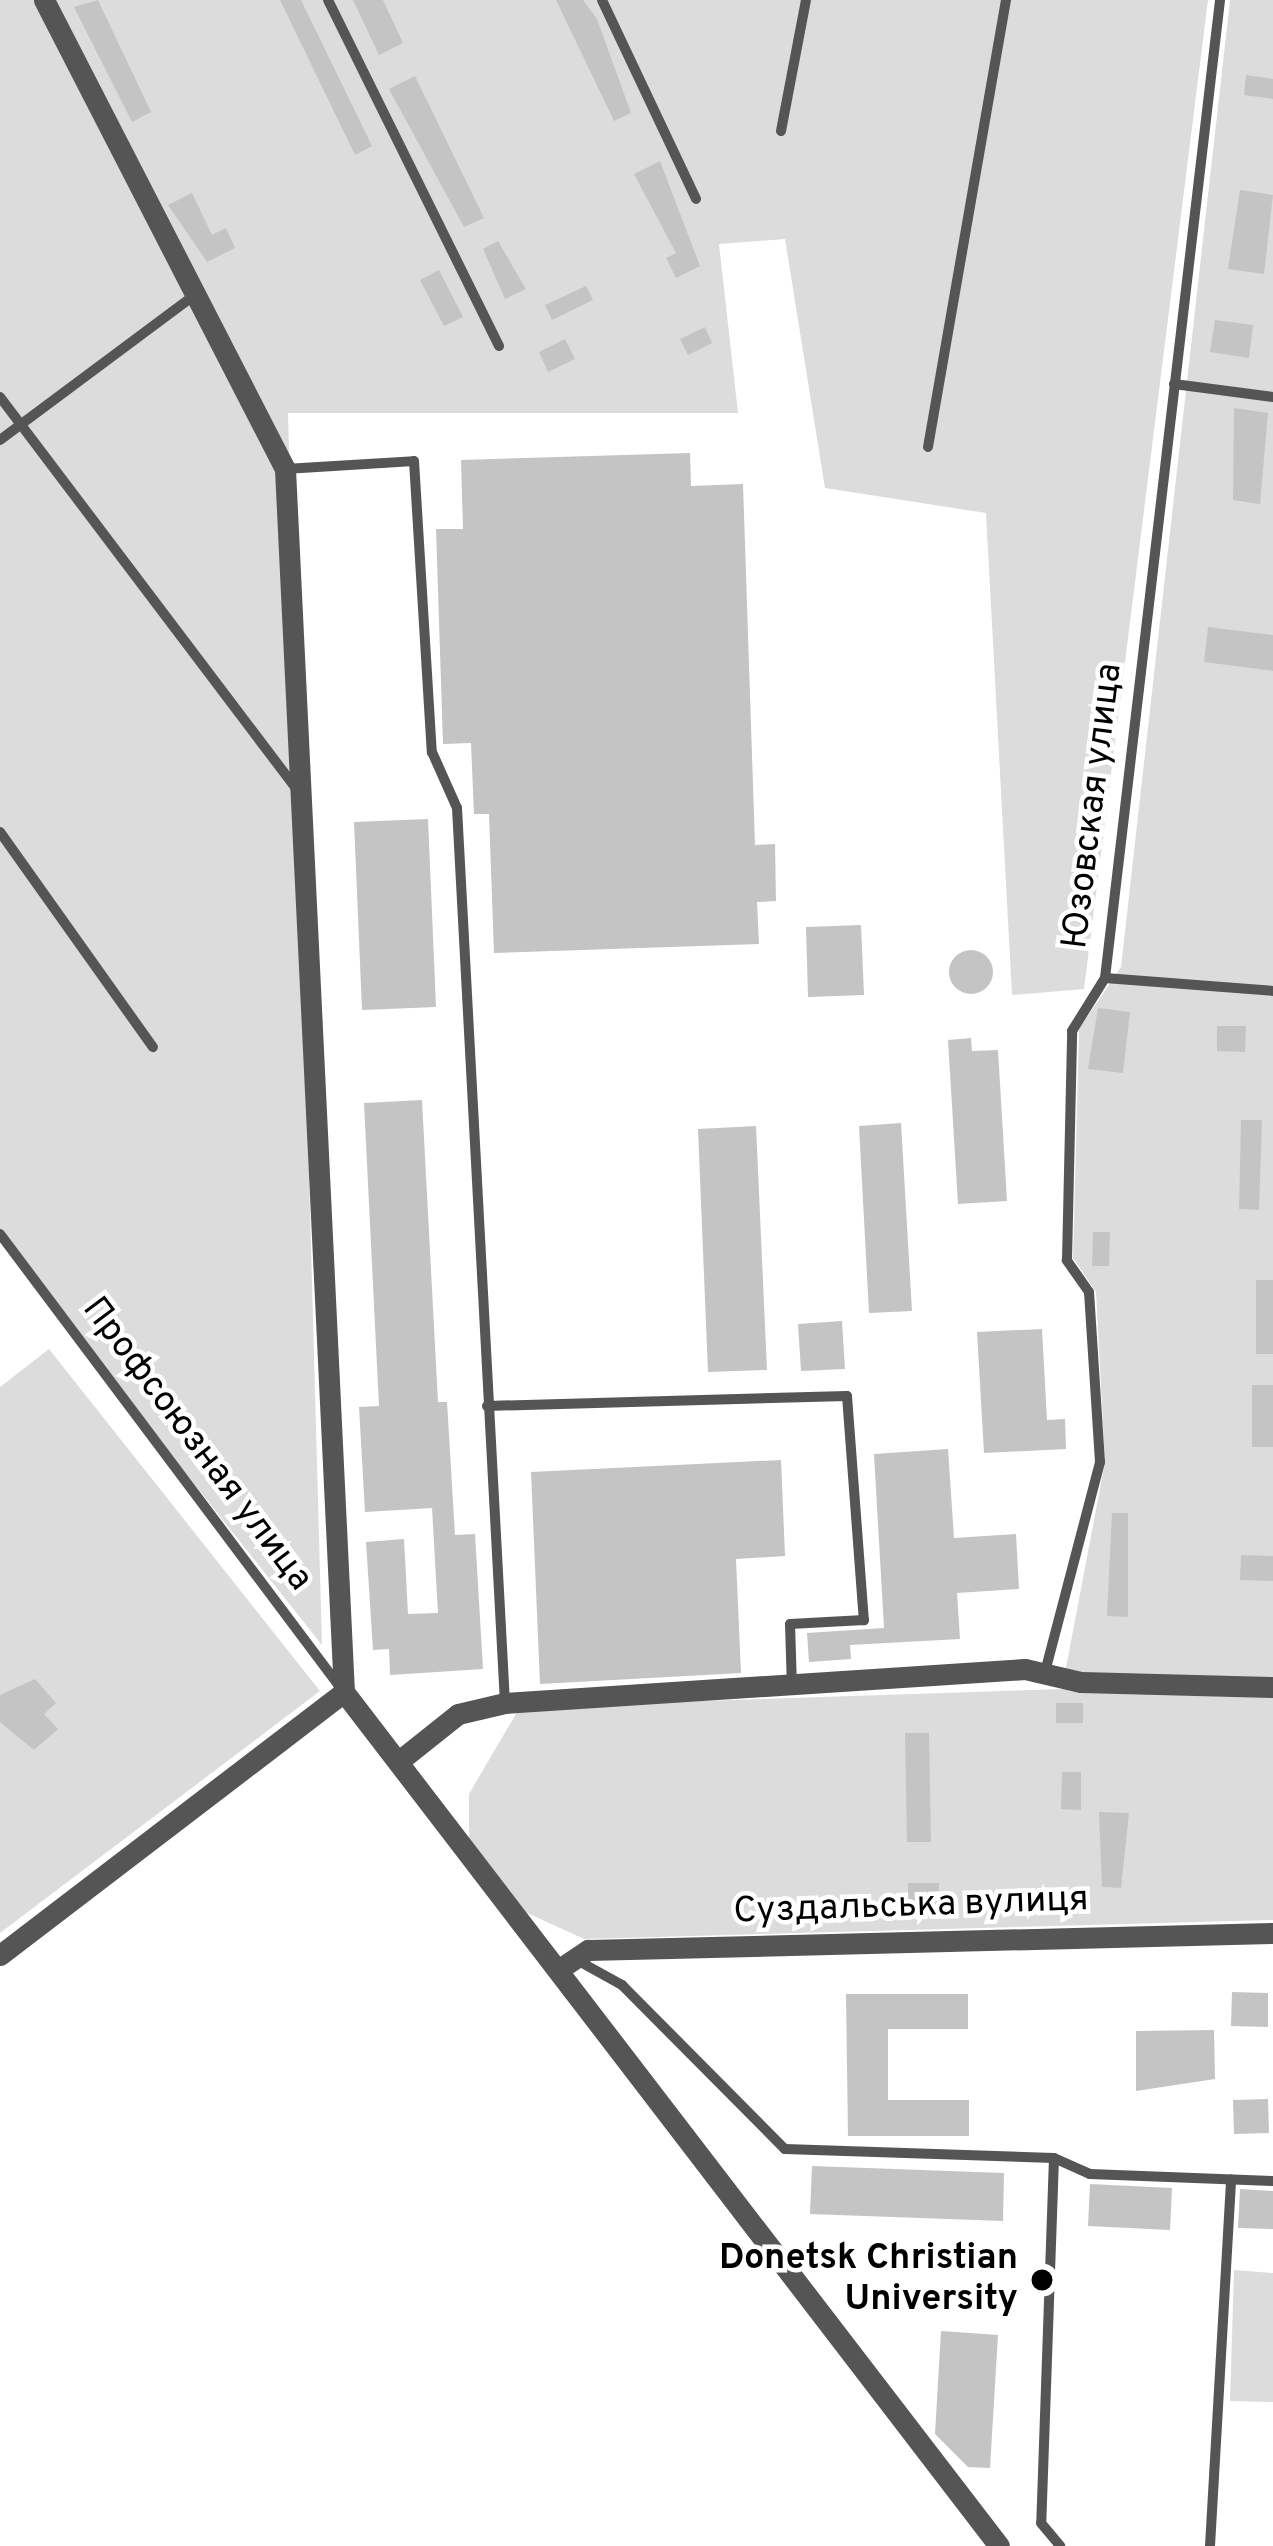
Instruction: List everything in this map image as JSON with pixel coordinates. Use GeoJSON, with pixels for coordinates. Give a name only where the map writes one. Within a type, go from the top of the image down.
{"type":"FeatureCollection","features":[{"type":"Feature","properties":{"kind":"street"},"geometry":{"type":"LineString","coordinates":[[44,0],[192,297],[285,469],[344,1692],[566,1964],[999,2546]]}},
{"type":"Feature","properties":{"kind":"street"},"geometry":{"type":"LineString","coordinates":[[399,1761],[458,1714],[505,1702],[792,1690],[1045,1672],[1273,1687]]}},
{"type":"Feature","properties":{"kind":"street"},"geometry":{"type":"LineString","coordinates":[[0,1955],[344,1692]]}},
{"type":"Feature","properties":{"kind":"street","name":"Суздальська вулиця"},"geometry":{"type":"LineString","coordinates":[[566,1964],[1273,1934]]}},
{"type":"Feature","properties":{"kind":"lane"},"geometry":{"type":"LineString","coordinates":[[328,0],[500,346]]}},
{"type":"Feature","properties":{"kind":"lane"},"geometry":{"type":"LineString","coordinates":[[602,0],[696,199]]}},
{"type":"Feature","properties":{"kind":"lane"},"geometry":{"type":"LineString","coordinates":[[781,131],[806,0]]}},
{"type":"Feature","properties":{"kind":"lane"},"geometry":{"type":"LineString","coordinates":[[928,447],[1006,0]]}},
{"type":"Feature","properties":{"kind":"lane","name":"Юзовская улица"},"geometry":{"type":"LineString","coordinates":[[1045,1672],[1100,1462],[1089,1292],[1067,1259],[1072,1031],[1105,978],[1220,0]]}},
{"type":"Feature","properties":{"kind":"lane"},"geometry":{"type":"LineString","coordinates":[[0,440],[192,297]]}},
{"type":"Feature","properties":{"kind":"lane"},"geometry":{"type":"LineString","coordinates":[[1174,384],[1273,397]]}},
{"type":"Feature","properties":{"kind":"lane"},"geometry":{"type":"LineString","coordinates":[[0,397],[302,796]]}},
{"type":"Feature","properties":{"kind":"lane"},"geometry":{"type":"LineString","coordinates":[[285,469],[414,461],[432,752],[457,808],[505,1702]]}},
{"type":"Feature","properties":{"kind":"lane"},"geometry":{"type":"LineString","coordinates":[[0,832],[153,1047]]}},
{"type":"Feature","properties":{"kind":"lane"},"geometry":{"type":"LineString","coordinates":[[1105,978],[1273,991]]}},
{"type":"Feature","properties":{"kind":"lane","name":"Профсоюзная улица"},"geometry":{"type":"LineString","coordinates":[[0,1234],[344,1692]]}},
{"type":"Feature","properties":{"kind":"lane"},"geometry":{"type":"LineString","coordinates":[[487,1406],[848,1396],[864,1620],[790,1624],[792,1690]]}},
{"type":"Feature","properties":{"kind":"lane"},"geometry":{"type":"LineString","coordinates":[[566,1964],[622,1985],[785,2149],[1054,2158],[1090,2174],[1273,2181]]}},
{"type":"Feature","properties":{"kind":"lane"},"geometry":{"type":"LineString","coordinates":[[1054,2158],[1041,2523],[1060,2546]]}},
{"type":"Feature","properties":{"kind":"lane"},"geometry":{"type":"LineString","coordinates":[[1210,2546],[1231,2180]]}},
{"type":"Feature","properties":{"kind":"shaded area"},"geometry":{"type":"Polygon","coordinates":[[[0,0],[1208,0],[1084,989],[1012,995],[986,513],[825,488],[785,239],[719,244],[738,413],[288,413],[322,1645],[0,1239],[0,0]]]}},
{"type":"Feature","properties":{"kind":"shaded area"},"geometry":{"type":"Polygon","coordinates":[[[1230,0],[1273,0],[1273,1920],[584,1939],[525,1912],[469,1840],[469,1794],[520,1707],[1062,1689],[1105,1462],[1096,1292],[1073,1258],[1079,1029],[1121,967],[1230,0]]]}},
{"type":"Feature","properties":{"kind":"shaded area"},"geometry":{"type":"Polygon","coordinates":[[[49,1349],[320,1691],[0,1933],[0,1387],[49,1349]]]}},
{"type":"Feature","properties":{"kind":"shaded area"},"geometry":{"type":"Polygon","coordinates":[[[1234,2270],[1273,2273],[1273,2402],[1230,2401],[1234,2270]]]}},
{"type":"Feature","properties":{"kind":"building"},"geometry":{"type":"Polygon","coordinates":[[[98,0],[151,112],[132,122],[74,7],[98,0]]]}},
{"type":"Feature","properties":{"kind":"building"},"geometry":{"type":"Polygon","coordinates":[[[280,0],[301,0],[372,146],[355,155],[280,0]]]}},
{"type":"Feature","properties":{"kind":"building"},"geometry":{"type":"Polygon","coordinates":[[[353,0],[383,0],[403,43],[379,55],[353,0]]]}},
{"type":"Feature","properties":{"kind":"building"},"geometry":{"type":"Polygon","coordinates":[[[556,0],[583,0],[597,19],[631,113],[614,121],[556,0]]]}},
{"type":"Feature","properties":{"kind":"building"},"geometry":{"type":"Polygon","coordinates":[[[1246,75],[1273,79],[1273,99],[1244,95],[1246,75]]]}},
{"type":"Feature","properties":{"kind":"building"},"geometry":{"type":"Polygon","coordinates":[[[415,76],[484,218],[464,227],[389,89],[415,76]]]}},
{"type":"Feature","properties":{"kind":"building"},"geometry":{"type":"Polygon","coordinates":[[[660,161],[700,266],[676,278],[666,258],[676,253],[634,174],[660,161]]]}},
{"type":"Feature","properties":{"kind":"building"},"geometry":{"type":"Polygon","coordinates":[[[1240,190],[1273,195],[1264,274],[1228,269],[1240,190]]]}},
{"type":"Feature","properties":{"kind":"building"},"geometry":{"type":"Polygon","coordinates":[[[192,193],[212,235],[226,228],[235,248],[207,262],[168,205],[192,193]]]}},
{"type":"Feature","properties":{"kind":"building"},"geometry":{"type":"Polygon","coordinates":[[[498,241],[526,289],[505,299],[483,249],[498,241]]]}},
{"type":"Feature","properties":{"kind":"building"},"geometry":{"type":"Polygon","coordinates":[[[439,270],[463,317],[444,326],[420,280],[439,270]]]}},
{"type":"Feature","properties":{"kind":"building"},"geometry":{"type":"Polygon","coordinates":[[[586,286],[593,300],[552,320],[545,305],[586,286]]]}},
{"type":"Feature","properties":{"kind":"building"},"geometry":{"type":"Polygon","coordinates":[[[1215,320],[1253,325],[1249,358],[1210,352],[1215,320]]]}},
{"type":"Feature","properties":{"kind":"building"},"geometry":{"type":"Polygon","coordinates":[[[705,327],[712,343],[688,355],[680,339],[705,327]]]}},
{"type":"Feature","properties":{"kind":"building"},"geometry":{"type":"Polygon","coordinates":[[[565,339],[575,359],[548,372],[539,352],[565,339]]]}},
{"type":"Feature","properties":{"kind":"building"},"geometry":{"type":"Polygon","coordinates":[[[1234,408],[1268,413],[1260,504],[1233,500],[1234,408]]]}},
{"type":"Feature","properties":{"kind":"building"},"geometry":{"type":"Polygon","coordinates":[[[690,453],[691,486],[743,484],[755,845],[775,844],[776,901],[757,902],[759,944],[494,953],[489,814],[474,814],[471,743],[443,744],[436,529],[463,529],[461,460],[690,453]]]}},
{"type":"Feature","properties":{"kind":"building"},"geometry":{"type":"Polygon","coordinates":[[[1208,627],[1273,635],[1273,671],[1204,662],[1208,627]]]}},
{"type":"Feature","properties":{"kind":"building"},"geometry":{"type":"Polygon","coordinates":[[[428,819],[436,1007],[362,1010],[354,822],[428,819]]]}},
{"type":"Feature","properties":{"kind":"building"},"geometry":{"type":"Polygon","coordinates":[[[861,925],[864,995],[808,997],[806,927],[861,925]]]}},
{"type":"Feature","properties":{"kind":"building"},"geometry":{"type":"Polygon","coordinates":[[[971,950],[987,956],[993,972],[987,988],[971,994],[955,988],[949,972],[955,956],[971,950]]]}},
{"type":"Feature","properties":{"kind":"building"},"geometry":{"type":"Polygon","coordinates":[[[1098,1008],[1130,1012],[1123,1073],[1088,1069],[1098,1008]]]}},
{"type":"Feature","properties":{"kind":"building"},"geometry":{"type":"Polygon","coordinates":[[[1217,1026],[1246,1026],[1245,1052],[1217,1051],[1217,1026]]]}},
{"type":"Feature","properties":{"kind":"building"},"geometry":{"type":"Polygon","coordinates":[[[971,1038],[972,1051],[998,1050],[1007,1201],[958,1204],[948,1040],[971,1038]]]}},
{"type":"Feature","properties":{"kind":"building"},"geometry":{"type":"Polygon","coordinates":[[[422,1100],[438,1402],[447,1402],[455,1535],[475,1534],[483,1669],[390,1675],[389,1649],[373,1650],[366,1542],[404,1539],[408,1614],[438,1613],[432,1508],[365,1512],[359,1407],[379,1406],[364,1103],[422,1100]]]}},
{"type":"Feature","properties":{"kind":"building"},"geometry":{"type":"Polygon","coordinates":[[[1241,1120],[1262,1120],[1259,1210],[1239,1209],[1241,1120]]]}},
{"type":"Feature","properties":{"kind":"building"},"geometry":{"type":"Polygon","coordinates":[[[901,1123],[912,1311],[869,1313],[859,1126],[901,1123]]]}},
{"type":"Feature","properties":{"kind":"building"},"geometry":{"type":"Polygon","coordinates":[[[756,1126],[767,1370],[708,1372],[698,1129],[756,1126]]]}},
{"type":"Feature","properties":{"kind":"building"},"geometry":{"type":"Polygon","coordinates":[[[1093,1232],[1110,1232],[1109,1266],[1092,1266],[1093,1232]]]}},
{"type":"Feature","properties":{"kind":"building"},"geometry":{"type":"Polygon","coordinates":[[[1256,1280],[1273,1280],[1273,1354],[1256,1354],[1256,1280]]]}},
{"type":"Feature","properties":{"kind":"building"},"geometry":{"type":"Polygon","coordinates":[[[842,1321],[845,1369],[801,1371],[798,1324],[842,1321]]]}},
{"type":"Feature","properties":{"kind":"building"},"geometry":{"type":"Polygon","coordinates":[[[1042,1329],[1047,1420],[1065,1419],[1066,1449],[984,1453],[977,1332],[1042,1329]]]}},
{"type":"Feature","properties":{"kind":"building"},"geometry":{"type":"Polygon","coordinates":[[[1252,1385],[1273,1385],[1273,1447],[1252,1447],[1252,1385]]]}},
{"type":"Feature","properties":{"kind":"building"},"geometry":{"type":"Polygon","coordinates":[[[948,1449],[954,1538],[1016,1534],[1019,1589],[957,1593],[960,1639],[850,1645],[851,1659],[809,1662],[807,1633],[884,1628],[874,1454],[948,1449]]]}},
{"type":"Feature","properties":{"kind":"building"},"geometry":{"type":"Polygon","coordinates":[[[781,1460],[785,1556],[736,1559],[741,1673],[540,1684],[531,1472],[781,1460]]]}},
{"type":"Feature","properties":{"kind":"building"},"geometry":{"type":"Polygon","coordinates":[[[1112,1513],[1128,1513],[1128,1617],[1107,1616],[1112,1513]]]}},
{"type":"Feature","properties":{"kind":"building"},"geometry":{"type":"Polygon","coordinates":[[[1241,1555],[1273,1556],[1273,1581],[1240,1580],[1241,1555]]]}},
{"type":"Feature","properties":{"kind":"building"},"geometry":{"type":"Polygon","coordinates":[[[35,1679],[56,1703],[44,1714],[58,1729],[34,1750],[0,1722],[0,1695],[35,1679]]]}},
{"type":"Feature","properties":{"kind":"building"},"geometry":{"type":"Polygon","coordinates":[[[1056,1703],[1083,1703],[1083,1723],[1056,1723],[1056,1703]]]}},
{"type":"Feature","properties":{"kind":"building"},"geometry":{"type":"Polygon","coordinates":[[[905,1733],[929,1733],[931,1842],[907,1842],[905,1733]]]}},
{"type":"Feature","properties":{"kind":"building"},"geometry":{"type":"Polygon","coordinates":[[[1062,1772],[1081,1772],[1081,1810],[1061,1809],[1062,1772]]]}},
{"type":"Feature","properties":{"kind":"building"},"geometry":{"type":"Polygon","coordinates":[[[1099,1812],[1129,1813],[1121,1888],[1102,1887],[1099,1812]]]}},
{"type":"Feature","properties":{"kind":"building"},"geometry":{"type":"Polygon","coordinates":[[[908,1883],[939,1883],[939,1907],[908,1906],[908,1883]]]}},
{"type":"Feature","properties":{"kind":"building"},"geometry":{"type":"Polygon","coordinates":[[[1232,1992],[1268,1993],[1268,2027],[1231,2026],[1232,1992]]]}},
{"type":"Feature","properties":{"kind":"building"},"geometry":{"type":"Polygon","coordinates":[[[846,1994],[968,1994],[968,2029],[888,2029],[888,2100],[969,2100],[969,2136],[848,2136],[846,1994]]]}},
{"type":"Feature","properties":{"kind":"building"},"geometry":{"type":"Polygon","coordinates":[[[1214,2030],[1215,2079],[1136,2091],[1136,2031],[1214,2030]]]}},
{"type":"Feature","properties":{"kind":"building"},"geometry":{"type":"Polygon","coordinates":[[[1268,2099],[1269,2133],[1234,2134],[1233,2100],[1268,2099]]]}},
{"type":"Feature","properties":{"kind":"building"},"geometry":{"type":"Polygon","coordinates":[[[812,2166],[1004,2173],[1003,2221],[810,2214],[812,2166]]]}},
{"type":"Feature","properties":{"kind":"building"},"geometry":{"type":"Polygon","coordinates":[[[1090,2184],[1172,2188],[1170,2230],[1088,2226],[1090,2184]]]}},
{"type":"Feature","properties":{"kind":"building"},"geometry":{"type":"Polygon","coordinates":[[[1240,2189],[1273,2191],[1273,2229],[1238,2228],[1240,2189]]]}},
{"type":"Feature","properties":{"kind":"building"},"geometry":{"type":"Polygon","coordinates":[[[941,2331],[998,2335],[990,2468],[968,2467],[935,2434],[941,2331]]]}},
{"type":"Feature","properties":{"kind":"place","name":"Donetsk Christian University"},"geometry":{"type":"Point","coordinates":[1042,2280]}}]}
